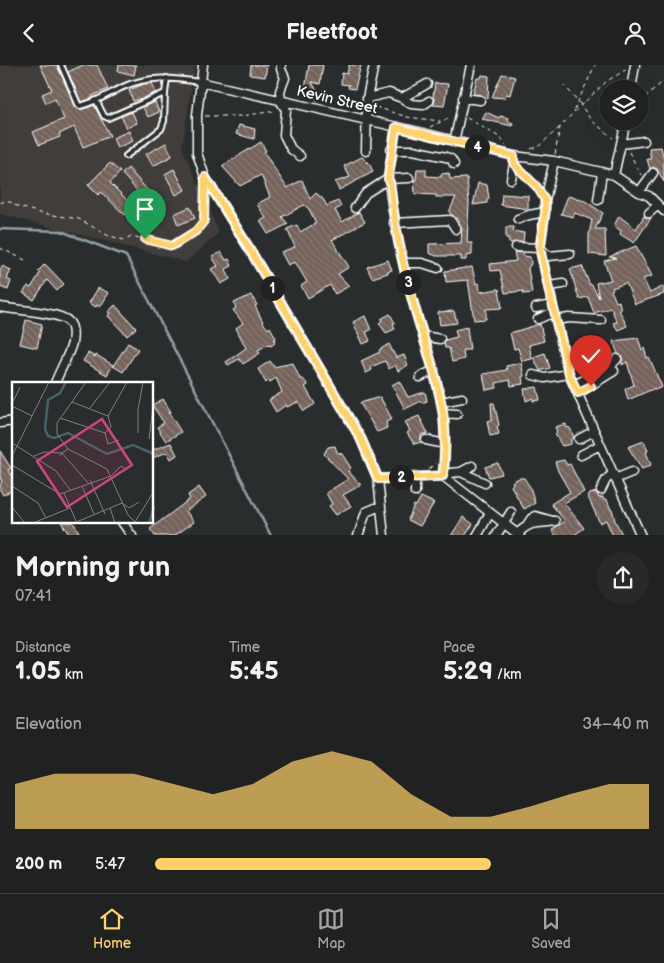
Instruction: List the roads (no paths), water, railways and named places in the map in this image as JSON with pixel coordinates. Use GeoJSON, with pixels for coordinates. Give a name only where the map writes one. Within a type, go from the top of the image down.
{"type":"FeatureCollection","features":[{"type":"Feature","properties":{"kind":"street"},"geometry":{"type":"LineString","coordinates":[[203,65],[197,115],[197,153],[205,177],[361,439],[378,479],[384,535]]}},
{"type":"Feature","properties":{"kind":"street"},"geometry":{"type":"LineString","coordinates":[[281,65],[285,79],[280,91],[281,102],[286,110],[284,135],[291,149],[300,156]]}},
{"type":"Feature","properties":{"kind":"street"},"geometry":{"type":"LineString","coordinates":[[366,151],[367,98],[374,65]]}},
{"type":"Feature","properties":{"kind":"street"},"geometry":{"type":"LineString","coordinates":[[454,142],[470,65]]}},
{"type":"Feature","properties":{"kind":"street"},"geometry":{"type":"LineString","coordinates":[[633,80],[635,65]]}},
{"type":"Feature","properties":{"kind":"street","name":"Kevin Street"},"geometry":{"type":"LineString","coordinates":[[200,82],[396,127],[514,160],[554,161],[614,175]]}},
{"type":"Feature","properties":{"kind":"street"},"geometry":{"type":"LineString","coordinates":[[402,98],[427,84]]}},
{"type":"Feature","properties":{"kind":"street"},"geometry":{"type":"LineString","coordinates":[[367,98],[389,93],[412,104],[423,105],[429,101]]}},
{"type":"Feature","properties":{"kind":"street"},"geometry":{"type":"LineString","coordinates":[[463,98],[480,100]]}},
{"type":"Feature","properties":{"kind":"street"},"geometry":{"type":"LineString","coordinates":[[396,127],[388,179],[390,182],[394,223],[412,298],[434,370],[441,402],[445,444],[443,476]]}},
{"type":"Feature","properties":{"kind":"street"},"geometry":{"type":"LineString","coordinates":[[624,130],[614,175],[639,192],[649,196],[661,208],[650,213]]}},
{"type":"Feature","properties":{"kind":"street"},"geometry":{"type":"LineString","coordinates":[[621,144],[644,141]]}},
{"type":"Feature","properties":{"kind":"street"},"geometry":{"type":"LineString","coordinates":[[391,150],[413,150],[446,157],[451,159],[454,164]]}},
{"type":"Feature","properties":{"kind":"street"},"geometry":{"type":"LineString","coordinates":[[511,179],[514,160]]}},
{"type":"Feature","properties":{"kind":"street"},"geometry":{"type":"LineString","coordinates":[[554,161],[545,200],[540,248],[554,312],[569,374],[641,535]]}},
{"type":"Feature","properties":{"kind":"street"},"geometry":{"type":"LineString","coordinates":[[598,201],[602,173]]}},
{"type":"Feature","properties":{"kind":"street"},"geometry":{"type":"LineString","coordinates":[[639,192],[653,173]]}},
{"type":"Feature","properties":{"kind":"street"},"geometry":{"type":"LineString","coordinates":[[355,209],[366,193],[388,179],[409,178]]}},
{"type":"Feature","properties":{"kind":"street"},"geometry":{"type":"LineString","coordinates":[[518,219],[545,212]]}},
{"type":"Feature","properties":{"kind":"street"},"geometry":{"type":"LineString","coordinates":[[394,223],[450,220],[456,229]]}},
{"type":"Feature","properties":{"kind":"street"},"geometry":{"type":"LineString","coordinates":[[516,247],[540,248],[548,256],[570,254]]}},
{"type":"Feature","properties":{"kind":"street"},"geometry":{"type":"LineString","coordinates":[[404,263],[422,263],[438,268]]}},
{"type":"Feature","properties":{"kind":"street"},"geometry":{"type":"LineString","coordinates":[[549,286],[563,284]]}},
{"type":"Feature","properties":{"kind":"street"},"geometry":{"type":"LineString","coordinates":[[0,307],[46,313],[68,320],[72,326],[72,343],[55,382]]}},
{"type":"Feature","properties":{"kind":"street"},"geometry":{"type":"LineString","coordinates":[[536,308],[569,318],[601,320]]}},
{"type":"Feature","properties":{"kind":"street"},"geometry":{"type":"LineString","coordinates":[[538,319],[554,312]]}},
{"type":"Feature","properties":{"kind":"street"},"geometry":{"type":"LineString","coordinates":[[424,336],[440,339]]}},
{"type":"Feature","properties":{"kind":"street"},"geometry":{"type":"LineString","coordinates":[[574,385],[610,367],[618,359]]}},
{"type":"Feature","properties":{"kind":"street"},"geometry":{"type":"LineString","coordinates":[[420,377],[434,370]]}},
{"type":"Feature","properties":{"kind":"street"},"geometry":{"type":"LineString","coordinates":[[578,393],[614,371]]}},
{"type":"Feature","properties":{"kind":"street"},"geometry":{"type":"LineString","coordinates":[[534,375],[544,378],[569,374]]}},
{"type":"Feature","properties":{"kind":"street"},"geometry":{"type":"LineString","coordinates":[[441,402],[462,398]]}},
{"type":"Feature","properties":{"kind":"street"},"geometry":{"type":"LineString","coordinates":[[443,413],[457,414]]}},
{"type":"Feature","properties":{"kind":"street"},"geometry":{"type":"LineString","coordinates":[[579,439],[594,431]]}},
{"type":"Feature","properties":{"kind":"street"},"geometry":{"type":"LineString","coordinates":[[426,440],[445,444]]}},
{"type":"Feature","properties":{"kind":"street"},"geometry":{"type":"LineString","coordinates":[[582,455],[600,445]]}},
{"type":"Feature","properties":{"kind":"street"},"geometry":{"type":"LineString","coordinates":[[378,479],[443,476],[461,472],[472,466]]}},
{"type":"Feature","properties":{"kind":"street"},"geometry":{"type":"LineString","coordinates":[[461,472],[485,483]]}},
{"type":"Feature","properties":{"kind":"street"},"geometry":{"type":"LineString","coordinates":[[600,490],[606,480],[614,476],[632,473]]}},
{"type":"Feature","properties":{"kind":"street"},"geometry":{"type":"LineString","coordinates":[[414,491],[415,476]]}},
{"type":"Feature","properties":{"kind":"street"},"geometry":{"type":"LineString","coordinates":[[443,476],[519,535],[527,525]]}},
{"type":"Feature","properties":{"kind":"street"},"geometry":{"type":"LineString","coordinates":[[358,535],[366,512],[380,506]]}},
{"type":"Feature","properties":{"kind":"street"},"geometry":{"type":"LineString","coordinates":[[496,535],[511,512]]}},
{"type":"Feature","properties":{"kind":"street"},"geometry":{"type":"LineString","coordinates":[[477,535],[490,513]]}},
{"type":"Feature","properties":{"kind":"street"},"geometry":{"type":"LineString","coordinates":[[123,523],[132,535]]}},
{"type":"Feature","properties":{"kind":"lane"},"geometry":{"type":"LineString","coordinates":[[61,65],[78,104],[84,105],[138,81],[152,78],[200,82]]}},
{"type":"Feature","properties":{"kind":"lane"},"geometry":{"type":"LineString","coordinates":[[126,156],[161,129],[164,121],[167,78]]}},
{"type":"Feature","properties":{"kind":"lane"},"geometry":{"type":"LineString","coordinates":[[96,100],[104,116],[108,118],[165,93]]}},
{"type":"Feature","properties":{"kind":"waterway"},"geometry":{"type":"LineString","coordinates":[[0,229],[61,231],[126,256],[270,535]]}}]}
